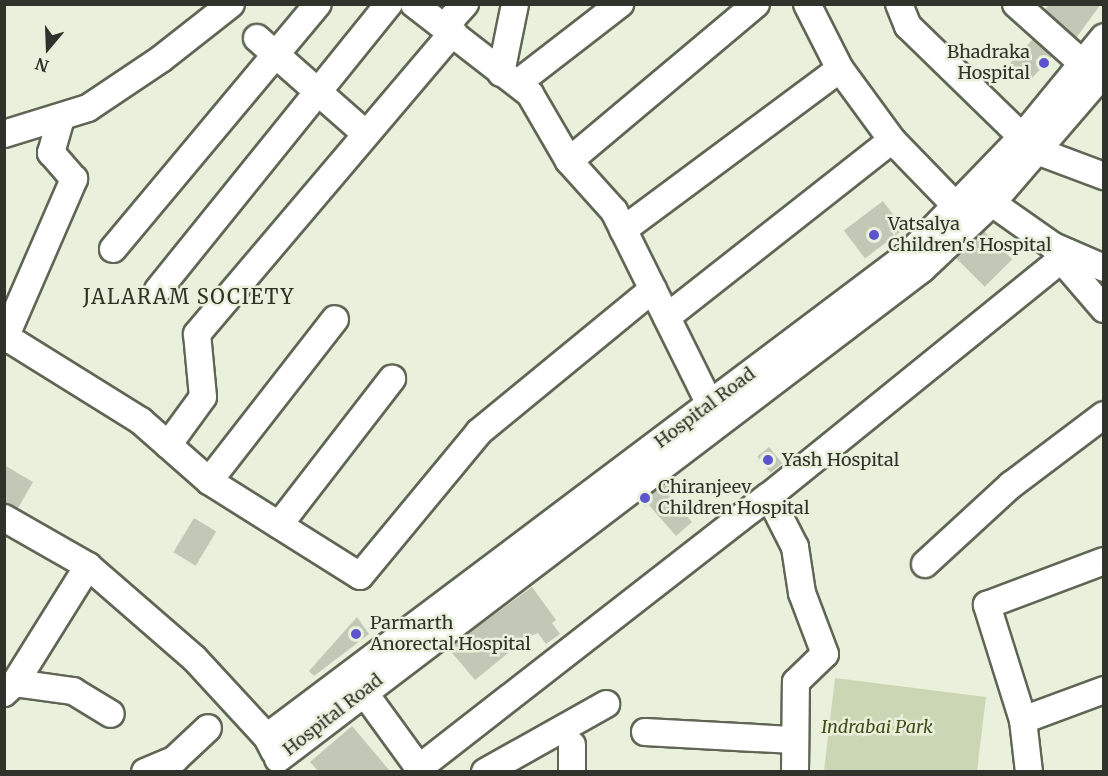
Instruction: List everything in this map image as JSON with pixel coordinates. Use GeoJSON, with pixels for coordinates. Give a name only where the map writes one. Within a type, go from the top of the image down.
{"type":"FeatureCollection","features":[{"type":"Feature","properties":{"kind":"street"},"geometry":{"type":"LineString","coordinates":[[4,134],[88,108],[161,59],[231,4]]}},
{"type":"Feature","properties":{"kind":"street"},"geometry":{"type":"LineString","coordinates":[[113,249],[318,4]]}},
{"type":"Feature","properties":{"kind":"street"},"geometry":{"type":"LineString","coordinates":[[158,290],[389,4]]}},
{"type":"Feature","properties":{"kind":"street"},"geometry":{"type":"LineString","coordinates":[[414,4],[510,77],[569,161],[614,211],[710,404]]}},
{"type":"Feature","properties":{"kind":"street"},"geometry":{"type":"LineString","coordinates":[[168,445],[203,397],[197,334],[366,134],[449,29],[465,4]]}},
{"type":"Feature","properties":{"kind":"street"},"geometry":{"type":"LineString","coordinates":[[510,77],[515,4]]}},
{"type":"Feature","properties":{"kind":"street"},"geometry":{"type":"LineString","coordinates":[[510,77],[620,4]]}},
{"type":"Feature","properties":{"kind":"street"},"geometry":{"type":"LineString","coordinates":[[569,161],[756,4]]}},
{"type":"Feature","properties":{"kind":"street"},"geometry":{"type":"LineString","coordinates":[[807,4],[840,69],[892,140],[957,207]]}},
{"type":"Feature","properties":{"kind":"street"},"geometry":{"type":"LineString","coordinates":[[899,4],[908,26],[1029,144],[1104,176]]}},
{"type":"Feature","properties":{"kind":"street"},"geometry":{"type":"LineString","coordinates":[[1016,4],[1098,71]]}},
{"type":"Feature","properties":{"kind":"street","name":"Hospital Road"},"geometry":{"type":"LineString","coordinates":[[275,760],[710,404],[909,254],[957,207],[1029,144],[1098,71],[1104,37]]}},
{"type":"Feature","properties":{"kind":"street"},"geometry":{"type":"LineString","coordinates":[[257,38],[316,93],[366,134]]}},
{"type":"Feature","properties":{"kind":"street"},"geometry":{"type":"LineString","coordinates":[[623,230],[840,69]]}},
{"type":"Feature","properties":{"kind":"street"},"geometry":{"type":"LineString","coordinates":[[61,117],[51,153],[74,179],[5,338],[141,421],[209,481],[360,576],[479,432],[653,289]]}},
{"type":"Feature","properties":{"kind":"street"},"geometry":{"type":"LineString","coordinates":[[667,317],[892,140]]}},
{"type":"Feature","properties":{"kind":"street","name":"Hospital Road"},"geometry":{"type":"LineString","coordinates":[[275,760],[922,269],[992,203],[1029,144]]}},
{"type":"Feature","properties":{"kind":"street"},"geometry":{"type":"LineString","coordinates":[[992,203],[1065,256],[1104,268]]}},
{"type":"Feature","properties":{"kind":"street"},"geometry":{"type":"LineString","coordinates":[[1065,256],[1104,309]]}},
{"type":"Feature","properties":{"kind":"street"},"geometry":{"type":"LineString","coordinates":[[363,691],[419,768],[770,496],[1065,256]]}},
{"type":"Feature","properties":{"kind":"street"},"geometry":{"type":"LineString","coordinates":[[209,481],[335,320]]}},
{"type":"Feature","properties":{"kind":"street"},"geometry":{"type":"LineString","coordinates":[[279,525],[392,379]]}},
{"type":"Feature","properties":{"kind":"street"},"geometry":{"type":"LineString","coordinates":[[925,564],[1011,485],[1104,415]]}},
{"type":"Feature","properties":{"kind":"street"},"geometry":{"type":"LineString","coordinates":[[770,496],[795,548],[802,593],[825,654],[796,682],[795,771]]}},
{"type":"Feature","properties":{"kind":"street"},"geometry":{"type":"LineString","coordinates":[[4,518],[88,566],[194,658],[275,760]]}},
{"type":"Feature","properties":{"kind":"street"},"geometry":{"type":"LineString","coordinates":[[1029,771],[1023,720],[987,605],[1104,561]]}},
{"type":"Feature","properties":{"kind":"street"},"geometry":{"type":"LineString","coordinates":[[88,566],[10,688],[73,691],[111,714]]}},
{"type":"Feature","properties":{"kind":"street"},"geometry":{"type":"LineString","coordinates":[[1023,720],[1104,690]]}},
{"type":"Feature","properties":{"kind":"street"},"geometry":{"type":"LineString","coordinates":[[485,771],[606,704]]}},
{"type":"Feature","properties":{"kind":"street"},"geometry":{"type":"LineString","coordinates":[[145,771],[176,759],[208,728]]}},
{"type":"Feature","properties":{"kind":"street"},"geometry":{"type":"LineString","coordinates":[[645,732],[795,740]]}},
{"type":"Feature","properties":{"kind":"street"},"geometry":{"type":"LineString","coordinates":[[572,746],[572,771]]}},
{"type":"Feature","properties":{"kind":"green space","name":"Indrabai Park"},"geometry":{"type":"Polygon","coordinates":[[[835,678],[986,697],[977,771],[824,771],[835,678]]]}},
{"type":"Feature","properties":{"kind":"building"},"geometry":{"type":"Polygon","coordinates":[[[1049,4],[1101,4],[1076,38],[1045,10],[1049,4]]]}},
{"type":"Feature","properties":{"kind":"building"},"geometry":{"type":"Polygon","coordinates":[[[1033,39],[1052,57],[1030,81],[1010,63],[1033,39]]]}},
{"type":"Feature","properties":{"kind":"building"},"geometry":{"type":"Polygon","coordinates":[[[883,201],[904,229],[865,258],[844,230],[883,201]]]}},
{"type":"Feature","properties":{"kind":"building"},"geometry":{"type":"Polygon","coordinates":[[[984,231],[1012,259],[985,287],[956,259],[984,231]]]}},
{"type":"Feature","properties":{"kind":"building"},"geometry":{"type":"Polygon","coordinates":[[[769,447],[782,463],[771,473],[757,456],[769,447]]]}},
{"type":"Feature","properties":{"kind":"building"},"geometry":{"type":"Polygon","coordinates":[[[4,465],[33,482],[18,508],[4,503],[4,465]]]}},
{"type":"Feature","properties":{"kind":"building"},"geometry":{"type":"Polygon","coordinates":[[[669,481],[672,485],[665,491],[692,522],[676,536],[648,504],[645,507],[641,502],[669,481]]]}},
{"type":"Feature","properties":{"kind":"building"},"geometry":{"type":"Polygon","coordinates":[[[194,518],[216,531],[196,566],[173,552],[194,518]]]}},
{"type":"Feature","properties":{"kind":"building"},"geometry":{"type":"Polygon","coordinates":[[[532,587],[556,620],[552,623],[560,634],[546,644],[538,633],[528,637],[475,680],[448,648],[532,587]]]}},
{"type":"Feature","properties":{"kind":"building"},"geometry":{"type":"Polygon","coordinates":[[[357,617],[369,634],[314,676],[309,671],[357,617]]]}},
{"type":"Feature","properties":{"kind":"building"},"geometry":{"type":"Polygon","coordinates":[[[352,726],[390,771],[318,771],[310,762],[352,726]]]}},
{"type":"Feature","properties":{"kind":"place","name":"Bhadraka Hospital"},"geometry":{"type":"Point","coordinates":[1044,63]}},
{"type":"Feature","properties":{"kind":"place","name":"Vatsalya Children's Hospital"},"geometry":{"type":"Point","coordinates":[874,235]}},
{"type":"Feature","properties":{"kind":"place","name":"Yash Hospital"},"geometry":{"type":"Point","coordinates":[768,460]}},
{"type":"Feature","properties":{"kind":"place","name":"Chiranjeev Children Hospital"},"geometry":{"type":"Point","coordinates":[645,498]}},
{"type":"Feature","properties":{"kind":"place","name":"Parmarth Anorectal Hospital"},"geometry":{"type":"Point","coordinates":[356,634]}},
{"type":"Feature","properties":{"kind":"district","name":"JALARAM SOCIETY"},"geometry":{"type":"Point","coordinates":[189,296]}}]}
